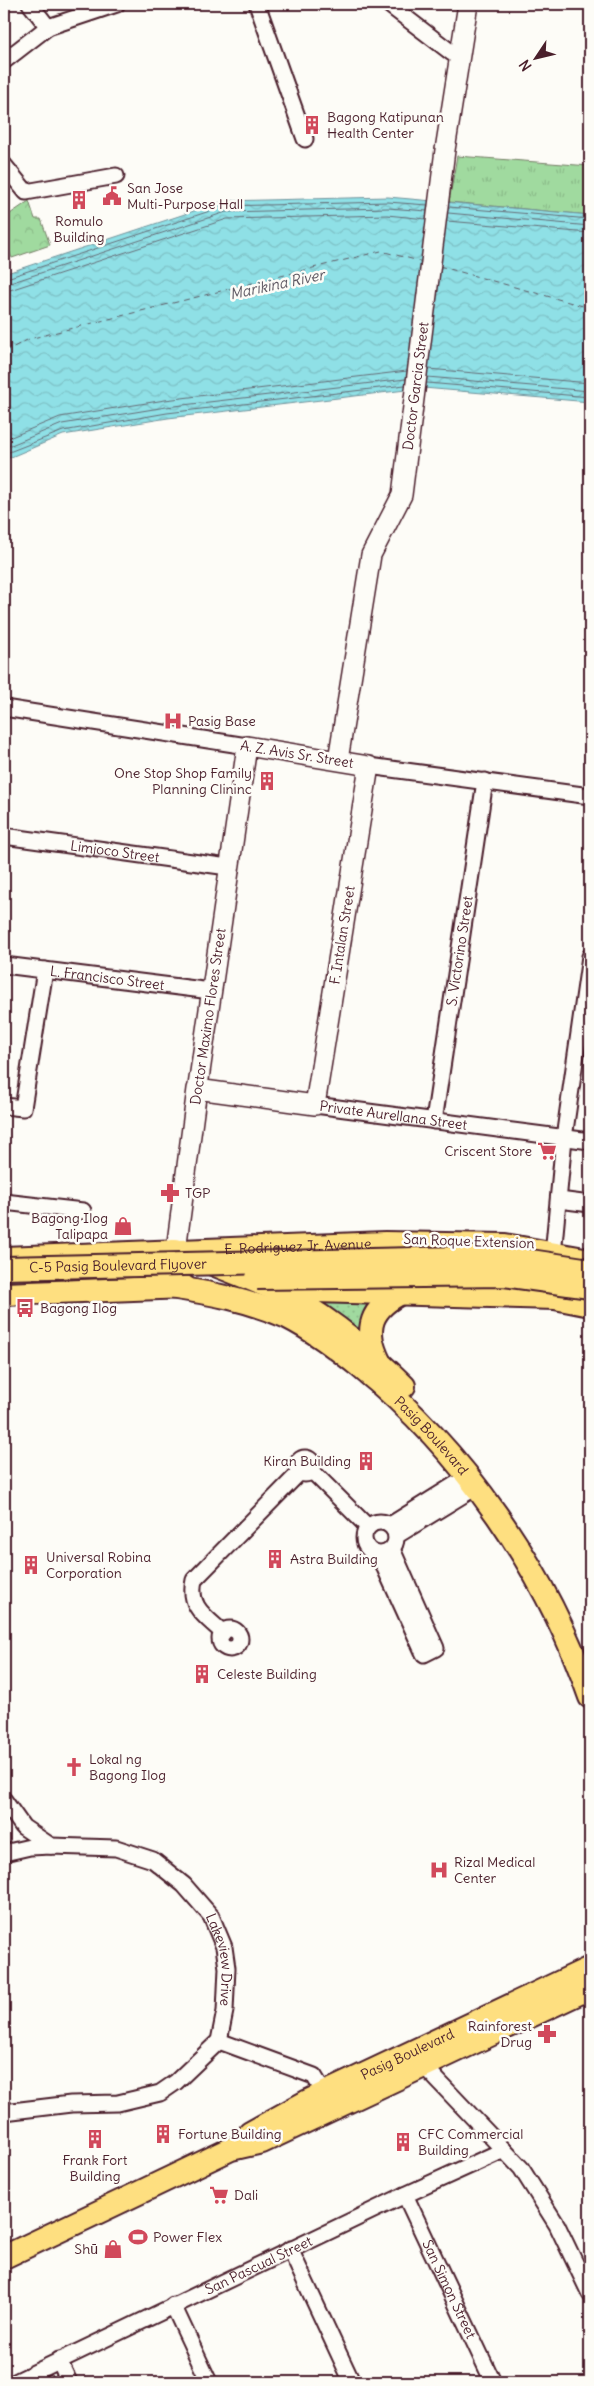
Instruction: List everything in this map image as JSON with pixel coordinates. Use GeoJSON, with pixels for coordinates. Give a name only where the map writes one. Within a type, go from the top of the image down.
{"type":"FeatureCollection","features":[{"type":"Feature","properties":{"kind":"main road","name":"E. Rodriguez Jr. Avenue"},"geometry":{"type":"LineString","coordinates":[[4,1258],[385,1243],[505,1245],[590,1260]]}},
{"type":"Feature","properties":{"kind":"main road","name":"Pasig Boulevard"},"geometry":{"type":"LineString","coordinates":[[176,1250],[275,1290],[343,1331],[378,1361],[451,1436],[506,1507],[553,1583],[590,1659]]}},
{"type":"Feature","properties":{"kind":"main road","name":"C-5 Pasig Boulevard Flyover"},"geometry":{"type":"LineString","coordinates":[[4,1268],[504,1257],[590,1270]]}},
{"type":"Feature","properties":{"kind":"main road","name":"C-5 Pasig Boulevard Flyover"},"geometry":{"type":"LineString","coordinates":[[4,1281],[504,1275],[590,1287]]}},
{"type":"Feature","properties":{"kind":"main road","name":"Pasig Boulevard"},"geometry":{"type":"LineString","coordinates":[[170,1287],[240,1300],[274,1312],[304,1327],[347,1357],[386,1388],[423,1424],[472,1482],[518,1548],[568,1640],[590,1697]]}},
{"type":"Feature","properties":{"kind":"main road"},"geometry":{"type":"LineString","coordinates":[[4,1294],[170,1287],[413,1292],[555,1298],[590,1305]]}},
{"type":"Feature","properties":{"kind":"main road"},"geometry":{"type":"LineString","coordinates":[[378,1361],[371,1336],[374,1317],[383,1304],[413,1292]]}},
{"type":"Feature","properties":{"kind":"main road","name":"Pasig Boulevard"},"geometry":{"type":"LineString","coordinates":[[4,2257],[231,2149],[262,2142],[589,1986]]}},
{"type":"Feature","properties":{"kind":"main road","name":"Pasig Boulevard"},"geometry":{"type":"LineString","coordinates":[[231,2149],[255,2129],[325,2094],[589,1986]]}},
{"type":"Feature","properties":{"kind":"street"},"geometry":{"type":"LineString","coordinates":[[30,4],[48,27]]}},
{"type":"Feature","properties":{"kind":"street"},"geometry":{"type":"LineString","coordinates":[[4,61],[48,27],[117,4]]}},
{"type":"Feature","properties":{"kind":"street"},"geometry":{"type":"LineString","coordinates":[[257,4],[305,139]]}},
{"type":"Feature","properties":{"kind":"street"},"geometry":{"type":"LineString","coordinates":[[388,4],[452,53]]}},
{"type":"Feature","properties":{"kind":"street","name":"Doctor Garcia Street"},"geometry":{"type":"LineString","coordinates":[[338,760],[371,555],[402,495],[445,150],[468,4]]}},
{"type":"Feature","properties":{"kind":"street"},"geometry":{"type":"LineString","coordinates":[[4,164],[26,192],[116,176]]}},
{"type":"Feature","properties":{"kind":"street","name":"A. Z. Avis Sr. Street"},"geometry":{"type":"LineString","coordinates":[[4,708],[369,766],[590,796]]}},
{"type":"Feature","properties":{"kind":"street","name":"Doctor Maximo Flores Street"},"geometry":{"type":"LineString","coordinates":[[170,1287],[228,867],[247,746]]}},
{"type":"Feature","properties":{"kind":"street","name":"F. Intalan Street"},"geometry":{"type":"LineString","coordinates":[[315,1105],[369,766]]}},
{"type":"Feature","properties":{"kind":"street","name":"S. Victorino Street"},"geometry":{"type":"LineString","coordinates":[[434,1120],[486,782]]}},
{"type":"Feature","properties":{"kind":"street","name":"Limjoco Street"},"geometry":{"type":"LineString","coordinates":[[4,836],[228,867]]}},
{"type":"Feature","properties":{"kind":"street","name":"San Roque Extension"},"geometry":{"type":"LineString","coordinates":[[554,1244],[564,1138],[590,956]]}},
{"type":"Feature","properties":{"kind":"street","name":"L. Francisco Street"},"geometry":{"type":"LineString","coordinates":[[4,965],[211,991]]}},
{"type":"Feature","properties":{"kind":"street"},"geometry":{"type":"LineString","coordinates":[[4,1106],[23,1108],[46,970]]}},
{"type":"Feature","properties":{"kind":"street","name":"Private Aurellana Street"},"geometry":{"type":"LineString","coordinates":[[197,1089],[590,1141]]}},
{"type":"Feature","properties":{"kind":"street"},"geometry":{"type":"LineString","coordinates":[[559,1200],[590,1204]]}},
{"type":"Feature","properties":{"kind":"street"},"geometry":{"type":"LineString","coordinates":[[4,1202],[83,1211]]}},
{"type":"Feature","properties":{"kind":"street","name":"San Roque Extension"},"geometry":{"type":"LineString","coordinates":[[385,1243],[401,1236],[504,1240],[554,1244],[590,1251]]}},
{"type":"Feature","properties":{"kind":"street"},"geometry":{"type":"LineString","coordinates":[[223,1633],[194,1604],[191,1593],[194,1580],[306,1472],[368,1527]]}},
{"type":"Feature","properties":{"kind":"street"},"geometry":{"type":"LineString","coordinates":[[389,1541],[424,1654],[436,1648],[389,1541],[378,1522],[368,1527],[364,1536],[365,1545],[371,1552],[389,1541],[472,1482]]}},
{"type":"Feature","properties":{"kind":"street"},"geometry":{"type":"LineString","coordinates":[[4,1800],[23,1827],[51,1846]]}},
{"type":"Feature","properties":{"kind":"street","name":"Lakeview Drive"},"geometry":{"type":"LineString","coordinates":[[4,1853],[30,1847],[51,1846],[116,1848],[153,1860],[184,1884],[210,1916],[224,1947],[227,1968],[226,1994],[219,2041]]}},
{"type":"Feature","properties":{"kind":"street"},"geometry":{"type":"LineString","coordinates":[[4,2112],[71,2104],[118,2104],[142,2099],[160,2093],[176,2082],[219,2041],[314,2076],[325,2094]]}},
{"type":"Feature","properties":{"kind":"street"},"geometry":{"type":"LineString","coordinates":[[423,2065],[521,2168],[544,2201],[590,2294]]}},
{"type":"Feature","properties":{"kind":"street","name":"San Pascual Street"},"geometry":{"type":"LineString","coordinates":[[15,2382],[290,2249],[504,2150]]}},
{"type":"Feature","properties":{"kind":"street","name":"San Simon Street"},"geometry":{"type":"LineString","coordinates":[[405,2195],[493,2382]]}},
{"type":"Feature","properties":{"kind":"street"},"geometry":{"type":"LineString","coordinates":[[290,2249],[352,2382]]}},
{"type":"Feature","properties":{"kind":"street"},"geometry":{"type":"LineString","coordinates":[[173,2305],[209,2382]]}},
{"type":"Feature","properties":{"kind":"street"},"geometry":{"type":"LineString","coordinates":[[59,2360],[69,2382]]}},
{"type":"Feature","properties":{"kind":"green space"},"geometry":{"type":"Polygon","coordinates":[[[457,156],[590,166],[590,215],[449,202],[457,156]]]}},
{"type":"Feature","properties":{"kind":"green space"},"geometry":{"type":"Polygon","coordinates":[[[29,201],[35,219],[41,219],[50,245],[12,258],[4,240],[4,218],[29,201]]]}},
{"type":"Feature","properties":{"kind":"green space"},"geometry":{"type":"Polygon","coordinates":[[[372,1300],[364,1312],[360,1335],[308,1301],[372,1300]]]}},
{"type":"Feature","properties":{"kind":"water","name":"Marikina River"},"geometry":{"type":"Polygon","coordinates":[[[388,197],[590,215],[590,402],[423,388],[168,418],[63,435],[4,460],[4,274],[224,201],[388,197]]]}},
{"type":"Feature","properties":{"kind":"ferry route"},"geometry":{"type":"LineString","coordinates":[[4,352],[29,339],[381,251],[423,262]]}},
{"type":"Feature","properties":{"kind":"ferry route"},"geometry":{"type":"LineString","coordinates":[[439,266],[590,308]]}},
{"type":"Feature","properties":{"kind":"place","name":"Bagong Katipunan Health Center"},"geometry":{"type":"Point","coordinates":[312,125]}},
{"type":"Feature","properties":{"kind":"place","name":"San Jose Multi-Purpose Hall"},"geometry":{"type":"Point","coordinates":[112,196]}},
{"type":"Feature","properties":{"kind":"place","name":"Romulo Building"},"geometry":{"type":"Point","coordinates":[79,200]}},
{"type":"Feature","properties":{"kind":"place","name":"Pasig Base"},"geometry":{"type":"Point","coordinates":[173,721]}},
{"type":"Feature","properties":{"kind":"place","name":"One Stop Shop Family Planning Clininc"},"geometry":{"type":"Point","coordinates":[267,781]}},
{"type":"Feature","properties":{"kind":"place","name":"Criscent Store"},"geometry":{"type":"Point","coordinates":[547,1151]}},
{"type":"Feature","properties":{"kind":"place","name":"TGP"},"geometry":{"type":"Point","coordinates":[170,1193]}},
{"type":"Feature","properties":{"kind":"place","name":"Bagong Ilog Talipapa"},"geometry":{"type":"Point","coordinates":[123,1226]}},
{"type":"Feature","properties":{"kind":"place","name":"Bagong Ilog"},"geometry":{"type":"Point","coordinates":[25,1308]}},
{"type":"Feature","properties":{"kind":"place","name":"Kiran Building"},"geometry":{"type":"Point","coordinates":[366,1461]}},
{"type":"Feature","properties":{"kind":"place","name":"Astra Building"},"geometry":{"type":"Point","coordinates":[275,1559]}},
{"type":"Feature","properties":{"kind":"place","name":"Universal Robina Corporation"},"geometry":{"type":"Point","coordinates":[31,1565]}},
{"type":"Feature","properties":{"kind":"place","name":"Celeste Building"},"geometry":{"type":"Point","coordinates":[202,1674]}},
{"type":"Feature","properties":{"kind":"place","name":"Lokal ng Bagong Ilog"},"geometry":{"type":"Point","coordinates":[74,1767]}},
{"type":"Feature","properties":{"kind":"place","name":"Rizal Medical Center"},"geometry":{"type":"Point","coordinates":[439,1870]}},
{"type":"Feature","properties":{"kind":"place","name":"Rainforest Drug"},"geometry":{"type":"Point","coordinates":[547,2034]}},
{"type":"Feature","properties":{"kind":"place","name":"Fortune Building"},"geometry":{"type":"Point","coordinates":[163,2134]}},
{"type":"Feature","properties":{"kind":"place","name":"Frank Fort Building"},"geometry":{"type":"Point","coordinates":[95,2139]}},
{"type":"Feature","properties":{"kind":"place","name":"CFC Commercial Building"},"geometry":{"type":"Point","coordinates":[403,2142]}},
{"type":"Feature","properties":{"kind":"place","name":"Dali"},"geometry":{"type":"Point","coordinates":[219,2195]}},
{"type":"Feature","properties":{"kind":"place","name":"Power Flex"},"geometry":{"type":"Point","coordinates":[138,2237]}},
{"type":"Feature","properties":{"kind":"place","name":"Shū"},"geometry":{"type":"Point","coordinates":[113,2249]}}]}
